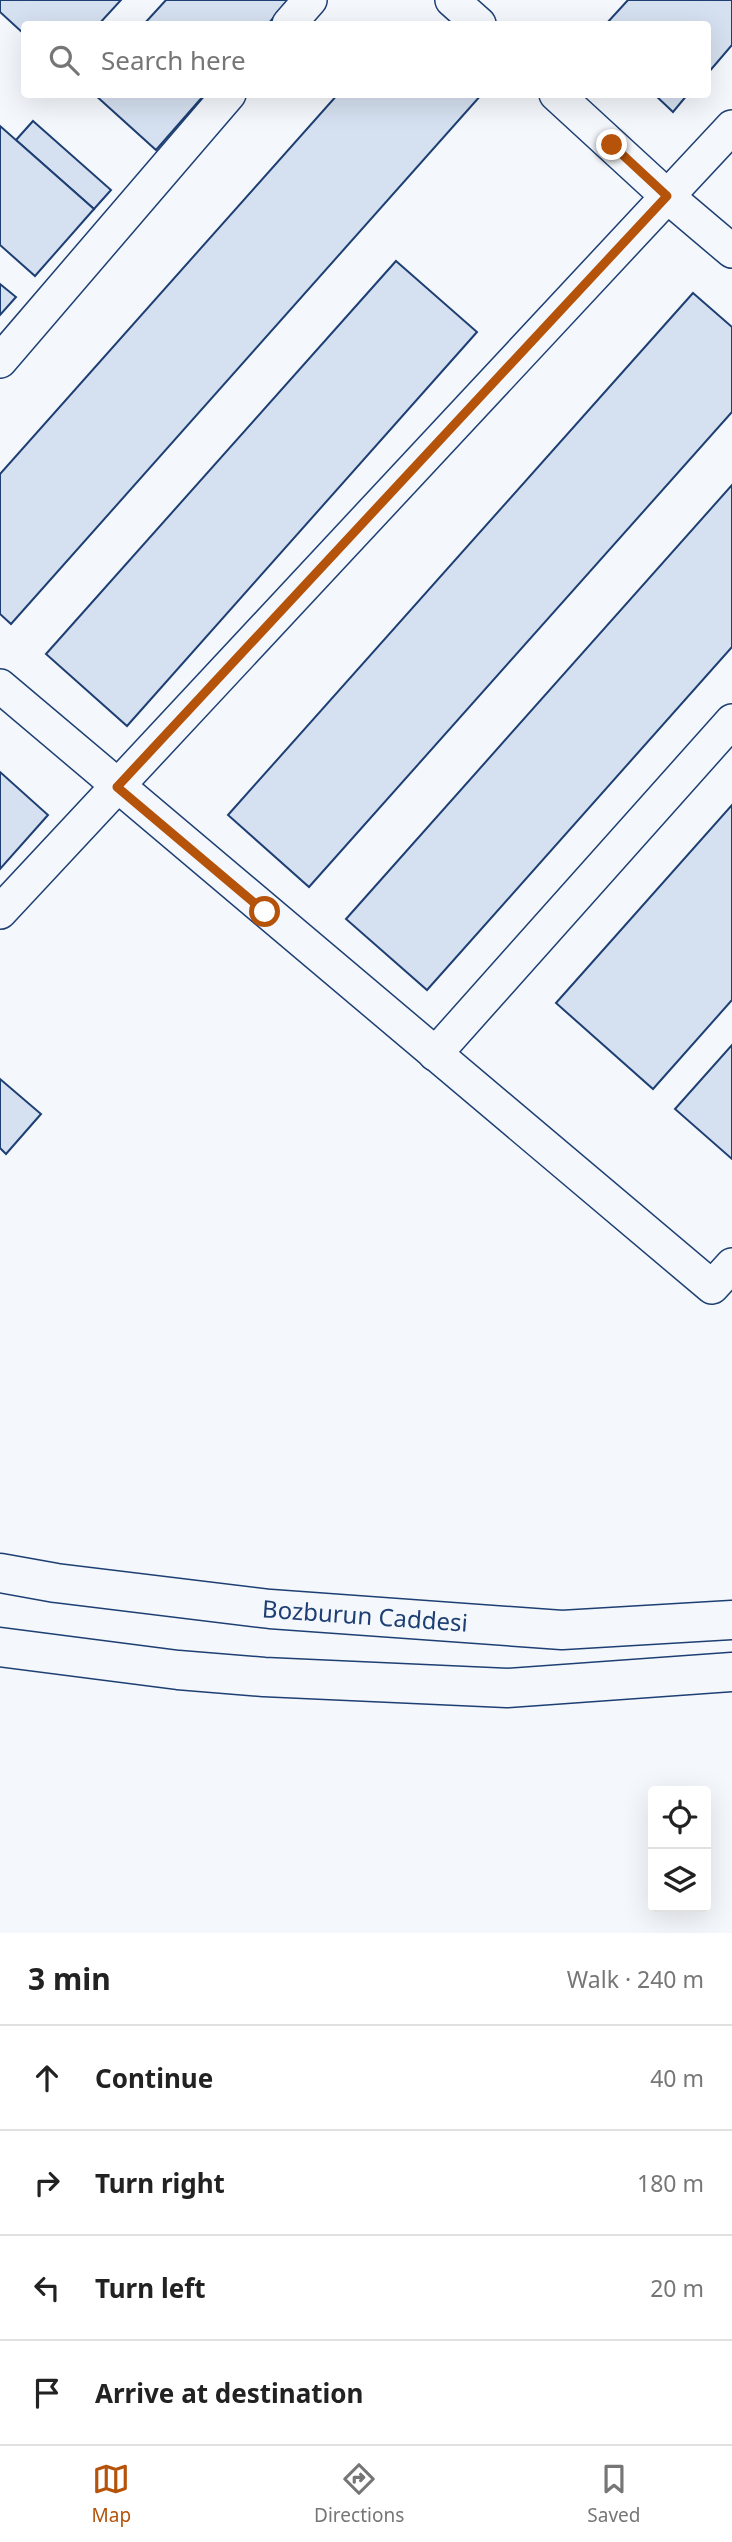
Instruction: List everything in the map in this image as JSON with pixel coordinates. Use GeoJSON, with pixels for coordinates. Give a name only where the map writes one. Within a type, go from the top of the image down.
{"type":"FeatureCollection","features":[{"type":"Feature","properties":{"kind":"main road","name":"Bozburun Caddesi"},"geometry":{"type":"LineString","coordinates":[[0,1573],[56,1583],[270,1609],[562,1630],[732,1620]]}},
{"type":"Feature","properties":{"kind":"main road"},"geometry":{"type":"LineString","coordinates":[[0,1647],[215,1674],[507,1688],[732,1672]]}},
{"type":"Feature","properties":{"kind":"street"},"geometry":{"type":"LineString","coordinates":[[292,21],[310,0]]}},
{"type":"Feature","properties":{"kind":"street"},"geometry":{"type":"LineString","coordinates":[[452,0],[476,21]]}},
{"type":"Feature","properties":{"kind":"street"},"geometry":{"type":"LineString","coordinates":[[0,361],[226,98]]}},
{"type":"Feature","properties":{"kind":"street"},"geometry":{"type":"LineString","coordinates":[[560,98],[667,196],[732,251]]}},
{"type":"Feature","properties":{"kind":"street"},"geometry":{"type":"LineString","coordinates":[[0,912],[732,127]]}},
{"type":"Feature","properties":{"kind":"street"},"geometry":{"type":"LineString","coordinates":[[0,686],[712,1287],[732,1265]]}},
{"type":"Feature","properties":{"kind":"street"},"geometry":{"type":"LineString","coordinates":[[435,1055],[732,720]]}},
{"type":"Feature","properties":{"kind":"building"},"geometry":{"type":"Polygon","coordinates":[[[0,0],[121,0],[102,21],[21,21],[21,31],[0,12],[0,0]]]}},
{"type":"Feature","properties":{"kind":"building"},"geometry":{"type":"Polygon","coordinates":[[[166,0],[289,0],[271,21],[147,21],[166,0]]]}},
{"type":"Feature","properties":{"kind":"building"},"geometry":{"type":"Polygon","coordinates":[[[628,0],[732,0],[732,45],[711,70],[711,21],[609,21],[628,0]]]}},
{"type":"Feature","properties":{"kind":"building"},"geometry":{"type":"Polygon","coordinates":[[[98,98],[202,98],[156,150],[98,98]]]}},
{"type":"Feature","properties":{"kind":"building"},"geometry":{"type":"Polygon","coordinates":[[[334,98],[478,98],[11,624],[0,614],[0,474],[334,98]]]}},
{"type":"Feature","properties":{"kind":"building"},"geometry":{"type":"Polygon","coordinates":[[[658,98],[685,98],[673,112],[658,98]]]}},
{"type":"Feature","properties":{"kind":"building"},"geometry":{"type":"Polygon","coordinates":[[[33,121],[111,190],[94,209],[16,140],[33,121]]]}},
{"type":"Feature","properties":{"kind":"building"},"geometry":{"type":"Polygon","coordinates":[[[0,126],[94,209],[35,276],[0,245],[0,126]]]}},
{"type":"Feature","properties":{"kind":"building"},"geometry":{"type":"Polygon","coordinates":[[[396,261],[477,332],[127,726],[46,654],[396,261]]]}},
{"type":"Feature","properties":{"kind":"building"},"geometry":{"type":"Polygon","coordinates":[[[0,284],[16,297],[0,315],[0,284]]]}},
{"type":"Feature","properties":{"kind":"building"},"geometry":{"type":"Polygon","coordinates":[[[693,293],[732,327],[732,412],[309,887],[228,815],[693,293]]]}},
{"type":"Feature","properties":{"kind":"building"},"geometry":{"type":"Polygon","coordinates":[[[732,485],[732,647],[427,990],[346,919],[732,485]]]}},
{"type":"Feature","properties":{"kind":"building"},"geometry":{"type":"Polygon","coordinates":[[[0,772],[48,815],[0,869],[0,772]]]}},
{"type":"Feature","properties":{"kind":"building"},"geometry":{"type":"Polygon","coordinates":[[[732,805],[732,1000],[653,1089],[556,1003],[732,805]]]}},
{"type":"Feature","properties":{"kind":"building"},"geometry":{"type":"Polygon","coordinates":[[[732,1045],[732,1159],[675,1109],[732,1045]]]}},
{"type":"Feature","properties":{"kind":"building"},"geometry":{"type":"Polygon","coordinates":[[[0,1079],[41,1114],[6,1154],[0,1148],[0,1079]]]}},
{"type":"Feature","properties":{"kind":"route"},"geometry":{"type":"LineString","coordinates":[[265,912],[117,787],[667,196],[612,145]]}}]}
